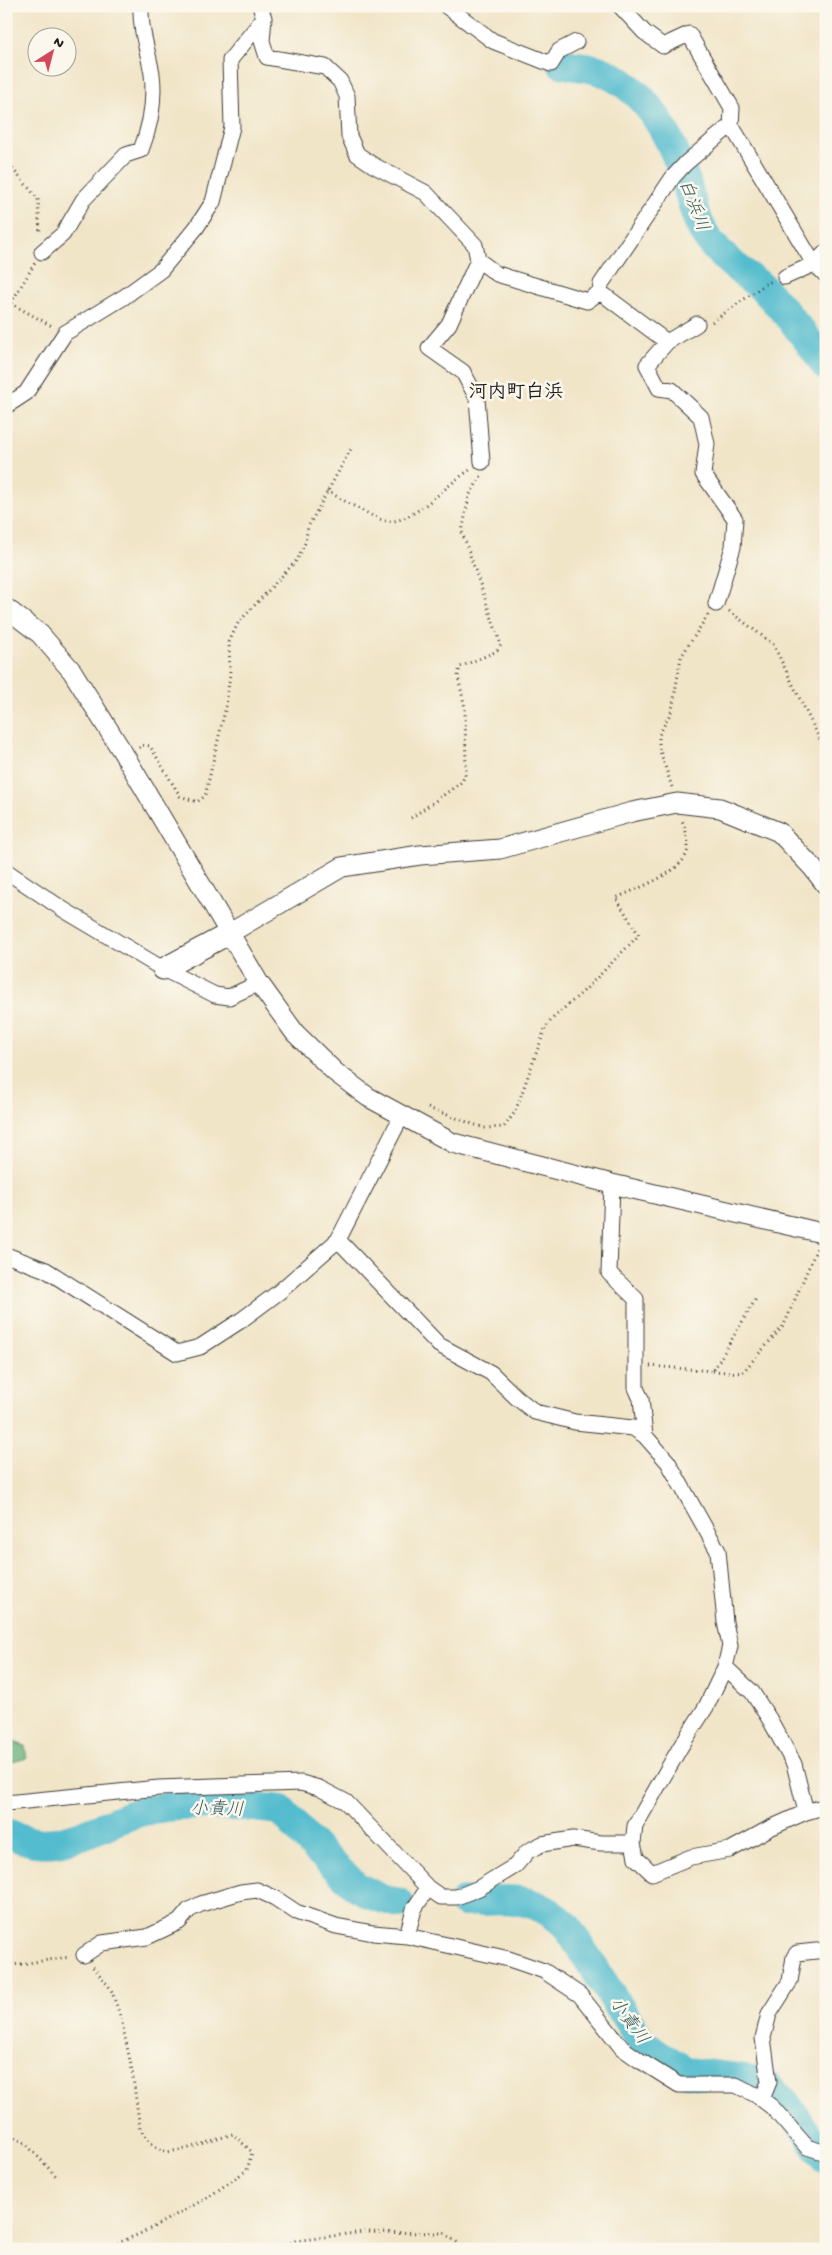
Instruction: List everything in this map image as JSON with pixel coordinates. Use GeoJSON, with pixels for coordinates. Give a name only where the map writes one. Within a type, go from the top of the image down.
{"type":"FeatureCollection","features":[{"type":"Feature","properties":{"kind":"main road"},"geometry":{"type":"LineString","coordinates":[[163,970],[230,933]]}},
{"type":"Feature","properties":{"kind":"street"},"geometry":{"type":"LineString","coordinates":[[42,252],[63,234],[83,200],[126,155],[141,150],[150,127],[152,76],[141,26],[141,6]]}},
{"type":"Feature","properties":{"kind":"street"},"geometry":{"type":"LineString","coordinates":[[446,6],[493,41],[551,64],[559,51],[576,42]]}},
{"type":"Feature","properties":{"kind":"street"},"geometry":{"type":"LineString","coordinates":[[620,6],[644,32],[663,46],[689,34],[732,108],[731,125],[814,264],[826,275]]}},
{"type":"Feature","properties":{"kind":"street"},"geometry":{"type":"LineString","coordinates":[[262,12],[262,41],[268,57],[325,67],[340,81],[347,96],[349,136],[357,154],[373,166],[426,193],[475,245],[478,260],[449,324],[429,348],[463,372],[477,398],[482,462]]}},
{"type":"Feature","properties":{"kind":"street"},"geometry":{"type":"LineString","coordinates":[[6,406],[26,393],[65,333],[124,297],[161,270],[196,228],[213,202],[232,127],[230,60],[262,12]]}},
{"type":"Feature","properties":{"kind":"street"},"geometry":{"type":"LineString","coordinates":[[600,292],[601,284],[681,168],[731,125]]}},
{"type":"Feature","properties":{"kind":"street"},"geometry":{"type":"LineString","coordinates":[[785,277],[814,264],[826,252]]}},
{"type":"Feature","properties":{"kind":"street"},"geometry":{"type":"LineString","coordinates":[[478,260],[497,274],[587,300],[600,292]]}},
{"type":"Feature","properties":{"kind":"street"},"geometry":{"type":"LineString","coordinates":[[600,292],[667,342]]}},
{"type":"Feature","properties":{"kind":"street"},"geometry":{"type":"LineString","coordinates":[[697,324],[667,342],[647,365],[659,388],[672,390],[701,417],[706,444],[703,474],[736,519],[732,547],[716,604]]}},
{"type":"Feature","properties":{"kind":"street"},"geometry":{"type":"LineString","coordinates":[[6,608],[40,634],[72,671],[125,756],[259,983],[295,1033],[334,1072],[368,1097],[401,1117],[453,1143],[612,1184],[825,1233]]}},
{"type":"Feature","properties":{"kind":"street"},"geometry":{"type":"LineString","coordinates":[[230,933],[342,866],[420,855],[500,849],[632,812],[677,803],[720,808],[779,832],[826,885]]}},
{"type":"Feature","properties":{"kind":"street"},"geometry":{"type":"LineString","coordinates":[[6,871],[64,910],[163,970],[215,995],[229,997],[259,983]]}},
{"type":"Feature","properties":{"kind":"street"},"geometry":{"type":"LineString","coordinates":[[6,1255],[46,1270],[177,1353],[200,1347],[240,1321],[279,1292],[338,1240],[401,1117]]}},
{"type":"Feature","properties":{"kind":"street"},"geometry":{"type":"LineString","coordinates":[[612,1184],[609,1273],[636,1299],[636,1388],[641,1399],[645,1436]]}},
{"type":"Feature","properties":{"kind":"street"},"geometry":{"type":"LineString","coordinates":[[338,1240],[439,1345],[491,1373],[535,1412],[575,1422],[633,1428],[645,1436],[668,1462],[718,1551],[725,1622],[730,1646],[724,1667],[706,1707],[635,1826],[633,1843],[636,1858],[652,1874],[691,1858],[730,1850],[770,1828],[806,1812],[826,1806]]}},
{"type":"Feature","properties":{"kind":"street"},"geometry":{"type":"LineString","coordinates":[[724,1667],[752,1692],[770,1720],[794,1764],[806,1812]]}},
{"type":"Feature","properties":{"kind":"street"},"geometry":{"type":"LineString","coordinates":[[6,1803],[159,1788],[301,1784],[319,1788],[346,1802],[428,1888],[442,1897],[457,1898],[479,1888],[515,1866],[528,1851],[542,1844],[573,1839],[601,1843],[633,1843]]}},
{"type":"Feature","properties":{"kind":"street"},"geometry":{"type":"LineString","coordinates":[[407,1936],[414,1909],[428,1888]]}},
{"type":"Feature","properties":{"kind":"street"},"geometry":{"type":"LineString","coordinates":[[84,1955],[102,1943],[147,1936],[179,1922],[189,1910],[201,1904],[241,1892],[257,1890],[275,1898],[296,1912],[336,1926],[373,1933],[407,1936],[509,1959],[544,1971],[580,1995],[622,2048],[679,2085],[736,2085],[765,2091]]}},
{"type":"Feature","properties":{"kind":"street"},"geometry":{"type":"LineString","coordinates":[[820,2150],[807,2147],[772,2107],[765,2091],[763,2038],[769,2014],[790,1981],[794,1957],[797,1953],[826,1950]]}},
{"type":"Feature","properties":{"kind":"path"},"geometry":{"type":"LineString","coordinates":[[6,161],[38,199],[42,252],[8,302],[65,333]]}},
{"type":"Feature","properties":{"kind":"path"},"geometry":{"type":"LineString","coordinates":[[697,324],[708,324],[767,284]]}},
{"type":"Feature","properties":{"kind":"path"},"geometry":{"type":"LineString","coordinates":[[125,756],[143,745],[150,746],[180,796],[197,802],[205,796],[226,706],[230,674],[229,642],[238,623],[297,560],[305,543],[308,527],[352,447]]}},
{"type":"Feature","properties":{"kind":"path"},"geometry":{"type":"LineString","coordinates":[[327,491],[386,522],[410,517],[456,477],[482,462],[482,473],[469,496],[462,532],[501,645],[497,651],[460,667],[458,676],[465,708],[466,772],[462,782],[411,818]]}},
{"type":"Feature","properties":{"kind":"path"},"geometry":{"type":"LineString","coordinates":[[419,1104],[484,1128],[504,1127],[515,1112],[545,1029],[552,1019],[585,990],[639,934],[616,898],[672,871],[682,863],[688,849],[687,835],[659,748],[659,735],[672,710],[681,657],[716,604],[728,610],[773,644],[826,752]]}},
{"type":"Feature","properties":{"kind":"path"},"geometry":{"type":"LineString","coordinates":[[636,1366],[742,1373],[784,1325],[825,1233]]}},
{"type":"Feature","properties":{"kind":"path"},"geometry":{"type":"LineString","coordinates":[[713,1371],[757,1297]]}},
{"type":"Feature","properties":{"kind":"path"},"geometry":{"type":"LineString","coordinates":[[6,1966],[84,1955],[111,1989],[121,2018],[132,2070],[140,2129],[151,2143],[167,2152],[186,2149],[233,2134],[252,2152],[247,2170],[207,2198],[144,2232],[104,2249]]}},
{"type":"Feature","properties":{"kind":"path"},"geometry":{"type":"LineString","coordinates":[[6,2133],[25,2143],[56,2176]]}},
{"type":"Feature","properties":{"kind":"path"},"geometry":{"type":"LineString","coordinates":[[271,2249],[295,2240],[363,2232],[444,2233],[458,2243],[461,2249]]}},
{"type":"Feature","properties":{"kind":"green space"},"geometry":{"type":"Polygon","coordinates":[[[6,1739],[25,1746],[27,1758],[6,1764],[6,1739]]]}},
{"type":"Feature","properties":{"kind":"waterway","name":"白浜川"},"geometry":{"type":"LineString","coordinates":[[561,63],[598,70],[630,88],[643,101],[655,115],[673,148],[698,221],[705,235],[715,248],[775,301],[804,335],[826,366]]}},
{"type":"Feature","properties":{"kind":"waterway","name":"小責川"},"geometry":{"type":"LineString","coordinates":[[6,1833],[32,1841],[49,1843],[64,1841],[134,1814],[164,1807],[214,1805],[281,1810],[313,1846],[357,1887],[377,1897],[399,1903]]}},
{"type":"Feature","properties":{"kind":"waterway","name":"小責川"},"geometry":{"type":"LineString","coordinates":[[464,1902],[518,1901],[530,1903],[553,1915],[566,1925],[643,2044],[687,2072],[761,2081],[785,2102],[826,2159]]}},
{"type":"Feature","properties":{"kind":"district","name":"河内町白浜"},"geometry":{"type":"Point","coordinates":[516,390]}}]}
